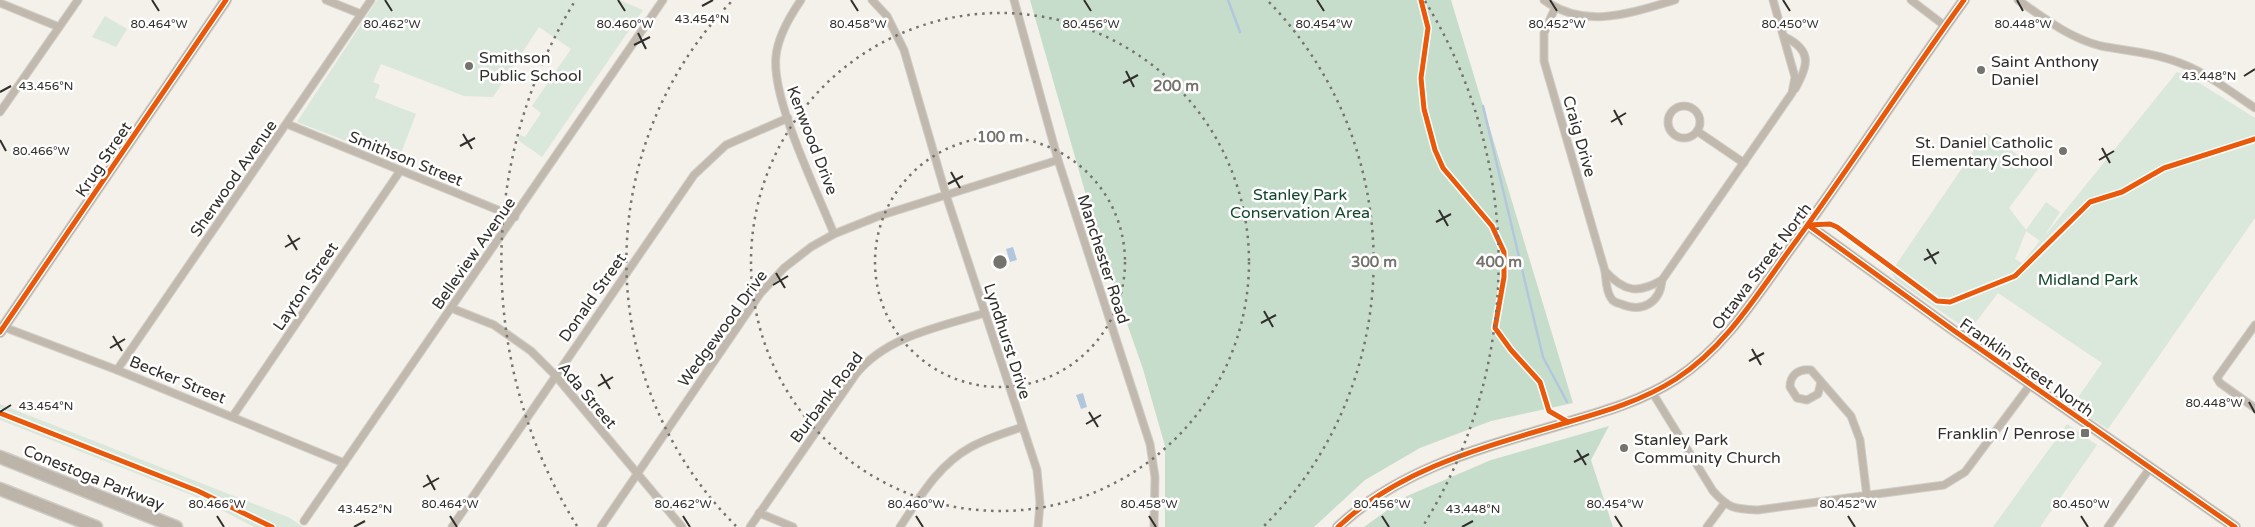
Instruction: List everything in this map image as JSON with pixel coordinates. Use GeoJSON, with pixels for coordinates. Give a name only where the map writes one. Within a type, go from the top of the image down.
{"type":"FeatureCollection","features":[{"type":"Feature","properties":{"kind":"highway","name":"Conestoga Parkway"},"geometry":{"type":"LineString","coordinates":[[0,457],[176,527]]}},
{"type":"Feature","properties":{"kind":"highway"},"geometry":{"type":"LineString","coordinates":[[0,489],[96,527]]}},
{"type":"Feature","properties":{"kind":"street"},"geometry":{"type":"LineString","coordinates":[[0,112],[78,0]]}},
{"type":"Feature","properties":{"kind":"street","name":"Krug Street"},"geometry":{"type":"LineString","coordinates":[[1,328],[226,0]]}},
{"type":"Feature","properties":{"kind":"street"},"geometry":{"type":"LineString","coordinates":[[326,0],[361,14]]}},
{"type":"Feature","properties":{"kind":"street","name":"Sherwood Avenue"},"geometry":{"type":"LineString","coordinates":[[117,370],[288,124],[371,0]]}},
{"type":"Feature","properties":{"kind":"street","name":"Belleview Avenue"},"geometry":{"type":"LineString","coordinates":[[304,521],[663,0]]}},
{"type":"Feature","properties":{"kind":"street","name":"Kenwood Drive"},"geometry":{"type":"LineString","coordinates":[[801,0],[784,29],[776,54],[777,84],[788,118],[834,234]]}},
{"type":"Feature","properties":{"kind":"street","name":"Lyndhurst Drive"},"geometry":{"type":"LineString","coordinates":[[872,0],[887,16],[904,50],[946,196],[1022,426],[1038,482],[1038,527]]}},
{"type":"Feature","properties":{"kind":"street","name":"Manchester Road"},"geometry":{"type":"LineString","coordinates":[[1014,0],[1058,160],[1150,444],[1155,477],[1154,527]]}},
{"type":"Feature","properties":{"kind":"street"},"geometry":{"type":"LineString","coordinates":[[1544,0],[1555,8],[1589,18],[1607,18],[1675,0]]}},
{"type":"Feature","properties":{"kind":"street","name":"Craig Drive"},"geometry":{"type":"LineString","coordinates":[[1773,0],[1795,77],[1792,94]]}},
{"type":"Feature","properties":{"kind":"street"},"geometry":{"type":"LineString","coordinates":[[1911,0],[1945,26]]}},
{"type":"Feature","properties":{"kind":"street","name":"Ottawa Street North"},"geometry":{"type":"LineString","coordinates":[[1338,527],[1355,511],[1434,465],[1480,448],[1607,411],[1652,392],[1697,363],[1738,322],[1808,225],[1964,0]]}},
{"type":"Feature","properties":{"kind":"street"},"geometry":{"type":"LineString","coordinates":[[2018,0],[2069,34],[2100,45],[2151,54],[2181,63],[2209,77],[2255,108]]}},
{"type":"Feature","properties":{"kind":"street"},"geometry":{"type":"LineString","coordinates":[[0,3],[59,27]]}},
{"type":"Feature","properties":{"kind":"street","name":"Craig Drive"},"geometry":{"type":"LineString","coordinates":[[1555,8],[1544,34],[1544,61],[1605,271],[1610,297],[1614,301],[1634,308],[1654,301],[1661,291],[1662,280],[1792,94],[1806,71],[1806,62],[1799,47],[1785,37]]}},
{"type":"Feature","properties":{"kind":"street"},"geometry":{"type":"LineString","coordinates":[[1680,106],[1692,108],[1700,118],[1697,131],[1687,137],[1676,135],[1668,126],[1670,113],[1680,106]]}},
{"type":"Feature","properties":{"kind":"street","name":"Donald Street"},"geometry":{"type":"LineString","coordinates":[[452,527],[555,375],[703,164],[734,141],[788,118]]}},
{"type":"Feature","properties":{"kind":"street","name":"Smithson Street"},"geometry":{"type":"LineString","coordinates":[[288,124],[515,217]]}},
{"type":"Feature","properties":{"kind":"street"},"geometry":{"type":"LineString","coordinates":[[1697,131],[1744,163]]}},
{"type":"Feature","properties":{"kind":"street","name":"Wedgewood Drive"},"geometry":{"type":"LineString","coordinates":[[601,527],[760,294],[784,268],[811,247],[834,234],[879,216],[1058,160]]}},
{"type":"Feature","properties":{"kind":"street","name":"Layton Street"},"geometry":{"type":"LineString","coordinates":[[233,416],[400,170]]}},
{"type":"Feature","properties":{"kind":"street","name":"Franklin Street North"},"geometry":{"type":"LineString","coordinates":[[1808,225],[2030,385],[2235,527]]}},
{"type":"Feature","properties":{"kind":"street"},"geometry":{"type":"LineString","coordinates":[[1605,271],[1619,284],[1637,289],[1649,288],[1662,280]]}},
{"type":"Feature","properties":{"kind":"street","name":"Ada Street"},"geometry":{"type":"LineString","coordinates":[[450,308],[494,325],[531,351],[555,375],[682,527]]}},
{"type":"Feature","properties":{"kind":"street","name":"Burbank Road"},"geometry":{"type":"LineString","coordinates":[[750,527],[856,374],[870,359],[896,342],[984,313]]}},
{"type":"Feature","properties":{"kind":"street"},"geometry":{"type":"LineString","coordinates":[[2255,325],[2217,378],[2220,383],[2255,408]]}},
{"type":"Feature","properties":{"kind":"street","name":"Becker Street"},"geometry":{"type":"LineString","coordinates":[[1,328],[117,370],[344,463]]}},
{"type":"Feature","properties":{"kind":"street"},"geometry":{"type":"LineString","coordinates":[[1821,382],[1818,394],[1807,400],[1797,398],[1790,388],[1794,374],[1806,369],[1816,373],[1821,382],[1851,416],[1860,440],[1867,497]]}},
{"type":"Feature","properties":{"kind":"street"},"geometry":{"type":"LineString","coordinates":[[1652,392],[1702,474],[1724,504],[1735,508],[1758,510],[1867,497],[1944,485],[1956,480],[1965,472],[2030,385]]}},
{"type":"Feature","properties":{"kind":"street"},"geometry":{"type":"LineString","coordinates":[[900,527],[931,481],[947,463],[972,446],[1022,426]]}},
{"type":"Feature","properties":{"kind":"street"},"geometry":{"type":"LineString","coordinates":[[2108,527],[2150,468]]}},
{"type":"Feature","properties":{"kind":"street"},"geometry":{"type":"LineString","coordinates":[[1707,527],[1724,504]]}},
{"type":"Feature","properties":{"kind":"street"},"geometry":{"type":"LineString","coordinates":[[760,513],[793,527]]}},
{"type":"Feature","properties":{"kind":"green space","name":"Smithson Public School"},"geometry":{"type":"Polygon","coordinates":[[[377,0],[619,0],[643,10],[542,157],[518,140],[520,135],[525,137],[541,113],[532,106],[571,49],[539,27],[493,97],[464,96],[381,64],[373,82],[380,85],[375,98],[416,114],[398,161],[297,122],[377,0]]]}},
{"type":"Feature","properties":{"kind":"green space","name":"Stanley Park Conservation Area"},"geometry":{"type":"Polygon","coordinates":[[[1030,0],[1451,0],[1573,403],[1491,421],[1420,448],[1365,480],[1314,527],[1165,527],[1165,446],[1143,369],[1104,258],[1030,0]]]}},
{"type":"Feature","properties":{"kind":"green space"},"geometry":{"type":"Polygon","coordinates":[[[105,16],[127,29],[116,47],[92,37],[105,16]]]}},
{"type":"Feature","properties":{"kind":"green space","name":"Midland Park"},"geometry":{"type":"Polygon","coordinates":[[[2177,72],[2193,79],[2255,118],[2255,218],[2108,429],[2072,406],[2102,363],[1998,293],[1969,331],[1896,280],[1891,272],[1986,133],[2038,169],[2009,208],[2026,230],[2046,202],[2060,212],[2043,238],[2177,72]],[[2026,231],[2015,259],[2022,263],[2040,241],[2026,231]]]}},
{"type":"Feature","properties":{"kind":"green space"},"geometry":{"type":"Polygon","coordinates":[[[0,404],[290,518],[303,527],[254,527],[194,496],[0,420],[0,404]]]}},
{"type":"Feature","properties":{"kind":"green space"},"geometry":{"type":"Polygon","coordinates":[[[2067,424],[2097,445],[2040,527],[1993,527],[2067,424]]]}},
{"type":"Feature","properties":{"kind":"green space"},"geometry":{"type":"Polygon","coordinates":[[[1609,426],[1591,460],[1613,527],[1364,527],[1407,496],[1491,460],[1609,426]]]}},
{"type":"Feature","properties":{"kind":"water"},"geometry":{"type":"Polygon","coordinates":[[[1013,247],[1017,260],[1010,262],[1006,249],[1013,247]]]}},
{"type":"Feature","properties":{"kind":"water"},"geometry":{"type":"Polygon","coordinates":[[[1083,393],[1087,407],[1081,409],[1076,395],[1083,393]]]}},
{"type":"Feature","properties":{"kind":"waterway"},"geometry":{"type":"LineString","coordinates":[[1228,0],[1240,32]]}},
{"type":"Feature","properties":{"kind":"waterway"},"geometry":{"type":"LineString","coordinates":[[1483,106],[1543,357],[1567,402]]}},
{"type":"Feature","properties":{"kind":"cycle path"},"geometry":{"type":"LineString","coordinates":[[0,332],[226,0]]}},
{"type":"Feature","properties":{"kind":"cycle path"},"geometry":{"type":"LineString","coordinates":[[1421,0],[1428,28],[1421,78],[1424,109],[1435,150],[1443,168],[1492,226],[1504,252],[1504,277],[1495,328],[1511,350],[1540,382],[1549,411],[1568,422]]}},
{"type":"Feature","properties":{"kind":"cycle path"},"geometry":{"type":"LineString","coordinates":[[1338,527],[1388,489],[1416,474],[1474,451],[1622,405],[1650,394],[1693,367],[1724,337],[1751,304],[1964,0]]}},
{"type":"Feature","properties":{"kind":"cycle path"},"geometry":{"type":"LineString","coordinates":[[1808,225],[1830,224],[1837,227],[1937,301],[1950,302],[2015,276],[2090,202],[2122,192],[2164,168],[2255,139]]}},
{"type":"Feature","properties":{"kind":"cycle path"},"geometry":{"type":"LineString","coordinates":[[1808,225],[1953,330],[2235,527]]}},
{"type":"Feature","properties":{"kind":"cycle path"},"geometry":{"type":"LineString","coordinates":[[0,413],[198,491],[272,527]]}},
{"type":"Feature","properties":{"kind":"place","name":"Smithson Public School"},"geometry":{"type":"Point","coordinates":[469,66]}},
{"type":"Feature","properties":{"kind":"place","name":"Saint Anthony Daniel"},"geometry":{"type":"Point","coordinates":[1981,70]}},
{"type":"Feature","properties":{"kind":"place","name":"St. Daniel Catholic Elementary School"},"geometry":{"type":"Point","coordinates":[2063,151]}},
{"type":"Feature","properties":{"kind":"place","name":"Franklin / Penrose"},"geometry":{"type":"Point","coordinates":[2085,433]}},
{"type":"Feature","properties":{"kind":"place","name":"Stanley Park Community Church"},"geometry":{"type":"Point","coordinates":[1624,448]}}]}
